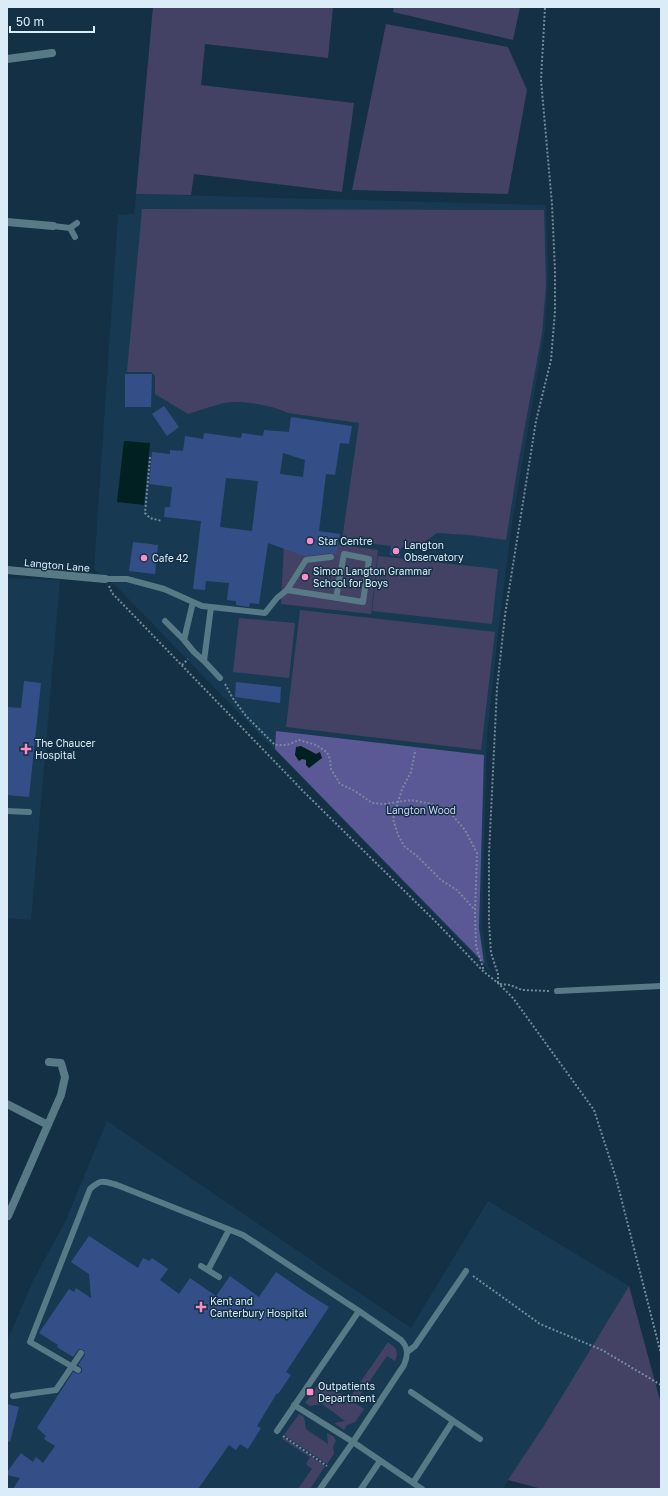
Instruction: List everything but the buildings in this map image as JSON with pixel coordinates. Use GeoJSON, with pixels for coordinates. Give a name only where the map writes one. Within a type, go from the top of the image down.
{"type":"FeatureCollection","features":[{"type":"Feature","properties":{"kind":"street"},"geometry":{"type":"LineString","coordinates":[[7,59],[52,53]]}},
{"type":"Feature","properties":{"kind":"street"},"geometry":{"type":"LineString","coordinates":[[7,222],[53,226]]}},
{"type":"Feature","properties":{"kind":"street","name":"Langton Lane"},"geometry":{"type":"LineString","coordinates":[[7,570],[105,579]]}},
{"type":"Feature","properties":{"kind":"street"},"geometry":{"type":"LineString","coordinates":[[8,1216],[61,1095],[65,1077],[61,1063],[49,1062]]}},
{"type":"Feature","properties":{"kind":"street"},"geometry":{"type":"LineString","coordinates":[[7,1104],[48,1125]]}},
{"type":"Feature","properties":{"kind":"lane"},"geometry":{"type":"LineString","coordinates":[[53,226],[70,228],[77,223]]}},
{"type":"Feature","properties":{"kind":"lane"},"geometry":{"type":"LineString","coordinates":[[70,228],[75,237]]}},
{"type":"Feature","properties":{"kind":"lane"},"geometry":{"type":"LineString","coordinates":[[287,590],[336,598],[363,602],[369,559],[344,554],[336,598]]}},
{"type":"Feature","properties":{"kind":"lane"},"geometry":{"type":"LineString","coordinates":[[105,579],[127,579],[164,589],[202,606],[265,613],[276,598],[287,590],[306,560],[331,557]]}},
{"type":"Feature","properties":{"kind":"lane"},"geometry":{"type":"LineString","coordinates":[[184,640],[193,602]]}},
{"type":"Feature","properties":{"kind":"lane"},"geometry":{"type":"LineString","coordinates":[[204,661],[211,607]]}},
{"type":"Feature","properties":{"kind":"lane"},"geometry":{"type":"LineString","coordinates":[[165,621],[220,678]]}},
{"type":"Feature","properties":{"kind":"lane"},"geometry":{"type":"LineString","coordinates":[[7,811],[29,812]]}},
{"type":"Feature","properties":{"kind":"lane"},"geometry":{"type":"LineString","coordinates":[[557,991],[661,986]]}},
{"type":"Feature","properties":{"kind":"lane"},"geometry":{"type":"LineString","coordinates":[[75,1368],[30,1342],[90,1189],[97,1182],[103,1181],[117,1185],[243,1235],[359,1311],[401,1340],[405,1345],[407,1358],[404,1366],[320,1489]]}},
{"type":"Feature","properties":{"kind":"lane"},"geometry":{"type":"LineString","coordinates":[[208,1270],[229,1230]]}},
{"type":"Feature","properties":{"kind":"lane"},"geometry":{"type":"LineString","coordinates":[[201,1266],[218,1277]]}},
{"type":"Feature","properties":{"kind":"lane"},"geometry":{"type":"LineString","coordinates":[[407,1352],[415,1346],[466,1271]]}},
{"type":"Feature","properties":{"kind":"lane"},"geometry":{"type":"LineString","coordinates":[[276,1431],[359,1311]]}},
{"type":"Feature","properties":{"kind":"lane"},"geometry":{"type":"LineString","coordinates":[[13,1396],[56,1390],[75,1368],[81,1353]]}},
{"type":"Feature","properties":{"kind":"lane"},"geometry":{"type":"LineString","coordinates":[[411,1392],[480,1439]]}},
{"type":"Feature","properties":{"kind":"lane"},"geometry":{"type":"LineString","coordinates":[[294,1405],[353,1442],[422,1489]]}},
{"type":"Feature","properties":{"kind":"lane"},"geometry":{"type":"LineString","coordinates":[[413,1483],[453,1421]]}},
{"type":"Feature","properties":{"kind":"lane"},"geometry":{"type":"LineString","coordinates":[[361,1489],[380,1461]]}},
{"type":"Feature","properties":{"kind":"path"},"geometry":{"type":"LineString","coordinates":[[498,983],[498,974],[491,953],[489,922],[489,854],[497,688],[504,615],[536,421],[551,360],[555,311],[552,204],[541,80],[545,7]]}},
{"type":"Feature","properties":{"kind":"path"},"geometry":{"type":"LineString","coordinates":[[148,458],[150,458],[145,513],[150,518],[162,521]]}},
{"type":"Feature","properties":{"kind":"path"},"geometry":{"type":"LineString","coordinates":[[105,579],[112,593],[305,793],[436,922],[484,972],[513,998],[594,1110],[616,1178],[661,1354]]}},
{"type":"Feature","properties":{"kind":"path"},"geometry":{"type":"LineString","coordinates":[[220,678],[246,716],[275,745],[287,745],[299,740],[316,745],[327,752],[330,759],[331,769],[340,784],[355,791],[372,803],[397,803],[411,800],[432,804],[453,816],[465,830],[477,853],[475,910],[476,946],[484,972]]}},
{"type":"Feature","properties":{"kind":"path"},"geometry":{"type":"LineString","coordinates":[[415,752],[411,772],[397,803],[393,818],[398,835],[404,846],[417,856],[441,880],[457,890],[475,910]]}},
{"type":"Feature","properties":{"kind":"path"},"geometry":{"type":"LineString","coordinates":[[498,983],[510,985],[522,990],[557,991]]}},
{"type":"Feature","properties":{"kind":"path"},"geometry":{"type":"LineString","coordinates":[[466,1271],[540,1324],[602,1350],[661,1385]]}},
{"type":"Feature","properties":{"kind":"path"},"geometry":{"type":"LineString","coordinates":[[276,1431],[333,1470]]}},
{"type":"Feature","properties":{"kind":"shaded area"},"geometry":{"type":"Polygon","coordinates":[[[153,7],[333,7],[328,58],[205,44],[201,85],[354,103],[342,192],[194,174],[191,195],[136,194],[153,7]]]}},
{"type":"Feature","properties":{"kind":"shaded area"},"geometry":{"type":"Polygon","coordinates":[[[394,7],[520,7],[513,40],[393,12],[394,7]]]}},
{"type":"Feature","properties":{"kind":"shaded area"},"geometry":{"type":"Polygon","coordinates":[[[386,24],[508,47],[527,90],[508,194],[352,190],[386,24]]]}},
{"type":"Feature","properties":{"kind":"shaded area","name":"Simon Langton Grammar School for Boys"},"geometry":{"type":"Polygon","coordinates":[[[136,194],[546,205],[548,276],[545,330],[511,529],[487,736],[482,928],[487,962],[491,973],[116,586],[94,569],[118,215],[134,214],[136,194]]]}},
{"type":"Feature","properties":{"kind":"shaded area"},"geometry":{"type":"Polygon","coordinates":[[[142,209],[544,210],[546,284],[542,333],[506,540],[469,535],[437,533],[415,549],[342,540],[359,423],[288,413],[265,406],[239,402],[224,403],[188,414],[155,394],[155,376],[151,372],[127,372],[142,209]]]}},
{"type":"Feature","properties":{"kind":"shaded area"},"geometry":{"type":"Polygon","coordinates":[[[124,441],[150,443],[144,505],[117,502],[124,441]]]}},
{"type":"Feature","properties":{"kind":"shaded area"},"geometry":{"type":"Polygon","coordinates":[[[327,543],[378,550],[371,614],[281,604],[284,544],[327,543]]]}},
{"type":"Feature","properties":{"kind":"shaded area"},"geometry":{"type":"Polygon","coordinates":[[[378,556],[498,569],[492,624],[372,611],[378,556]]]}},
{"type":"Feature","properties":{"kind":"shaded area","name":"The Chaucer Hospital"},"geometry":{"type":"Polygon","coordinates":[[[7,578],[60,580],[31,920],[7,918],[7,578]]]}},
{"type":"Feature","properties":{"kind":"shaded area"},"geometry":{"type":"Polygon","coordinates":[[[300,610],[495,632],[481,750],[286,727],[300,610]]]}},
{"type":"Feature","properties":{"kind":"shaded area"},"geometry":{"type":"Polygon","coordinates":[[[239,618],[295,623],[289,678],[233,672],[239,618]]]}},
{"type":"Feature","properties":{"kind":"shaded area"},"geometry":{"type":"Polygon","coordinates":[[[301,746],[316,754],[320,752],[322,758],[309,768],[306,765],[306,760],[302,759],[299,761],[295,755],[296,747],[301,746]]]}},
{"type":"Feature","properties":{"kind":"shaded area","name":"Kent and Canterbury Hospital"},"geometry":{"type":"Polygon","coordinates":[[[107,1121],[411,1328],[488,1201],[629,1286],[545,1424],[503,1489],[7,1489],[7,1341],[33,1281],[66,1220],[107,1121]]]}},
{"type":"Feature","properties":{"kind":"shaded area"},"geometry":{"type":"Polygon","coordinates":[[[629,1286],[661,1404],[661,1489],[542,1489],[508,1480],[545,1424],[629,1286]]]}},
{"type":"Feature","properties":{"kind":"shaded area"},"geometry":{"type":"Polygon","coordinates":[[[388,1342],[396,1349],[397,1355],[395,1361],[387,1356],[356,1401],[350,1397],[388,1342]]]}},
{"type":"Feature","properties":{"kind":"shaded area"},"geometry":{"type":"Polygon","coordinates":[[[321,1381],[364,1409],[355,1422],[347,1425],[344,1430],[334,1423],[345,1421],[322,1404],[310,1406],[305,1403],[321,1381]]]}},
{"type":"Feature","properties":{"kind":"shaded area"},"geometry":{"type":"Polygon","coordinates":[[[299,1414],[304,1417],[306,1429],[328,1444],[327,1433],[334,1437],[336,1441],[333,1446],[334,1454],[327,1464],[284,1435],[299,1414]]]}},
{"type":"Feature","properties":{"kind":"shaded area"},"geometry":{"type":"Polygon","coordinates":[[[283,1437],[325,1466],[310,1489],[298,1489],[312,1469],[306,1464],[310,1457],[282,1439],[283,1437]]]}},
{"type":"Feature","properties":{"kind":"green space","name":"Langton Wood"},"geometry":{"type":"Polygon","coordinates":[[[276,731],[484,755],[479,928],[484,963],[275,749],[276,731]]]}},
{"type":"Feature","properties":{"kind":"place","name":"Star Centre"},"geometry":{"type":"Point","coordinates":[310,541]}},
{"type":"Feature","properties":{"kind":"place","name":"Langton Observatory"},"geometry":{"type":"Point","coordinates":[396,551]}},
{"type":"Feature","properties":{"kind":"place","name":"Cafe 42"},"geometry":{"type":"Point","coordinates":[144,558]}},
{"type":"Feature","properties":{"kind":"place","name":"Simon Langton Grammar School for Boys"},"geometry":{"type":"Point","coordinates":[305,577]}},
{"type":"Feature","properties":{"kind":"place","name":"The Chaucer Hospital"},"geometry":{"type":"Point","coordinates":[26,749]}},
{"type":"Feature","properties":{"kind":"place","name":"Kent and Canterbury Hospital"},"geometry":{"type":"Point","coordinates":[201,1307]}},
{"type":"Feature","properties":{"kind":"place","name":"Outpatients Department"},"geometry":{"type":"Point","coordinates":[310,1392]}}]}
